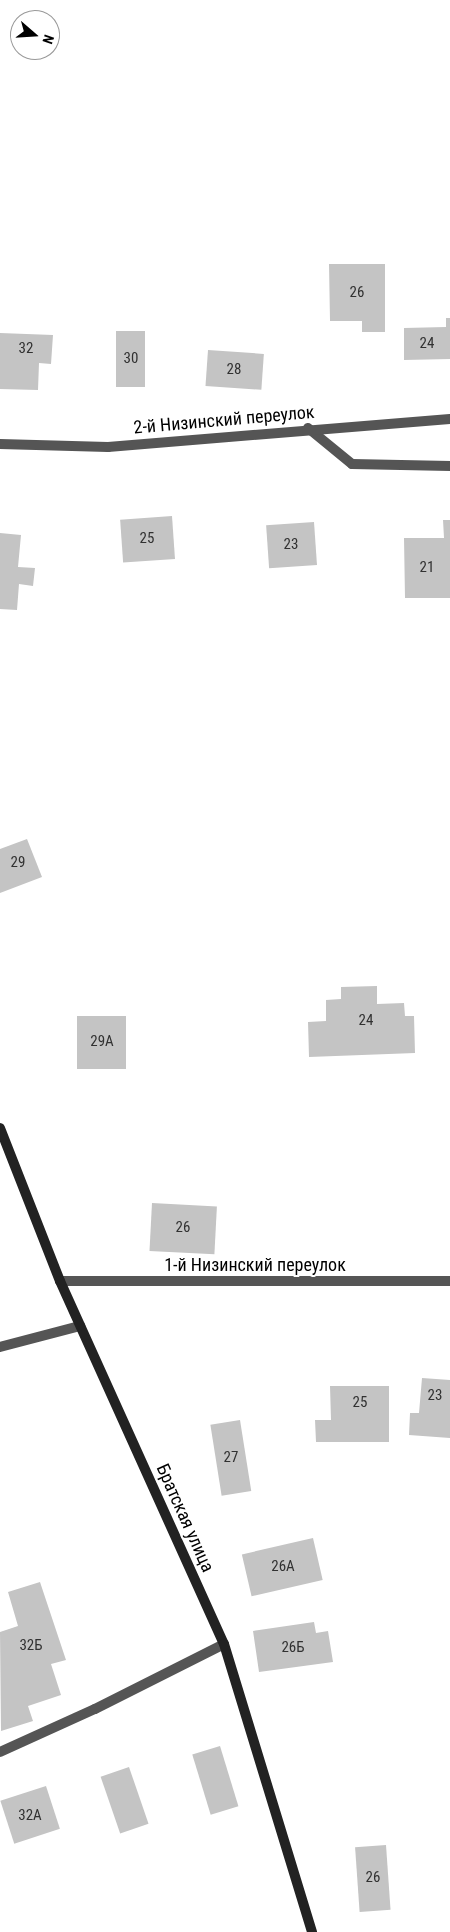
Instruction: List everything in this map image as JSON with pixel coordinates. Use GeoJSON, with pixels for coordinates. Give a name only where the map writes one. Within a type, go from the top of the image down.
{"type":"FeatureCollection","features":[{"type":"Feature","properties":{"kind":"street","name":"2-й Низинский переулок"},"geometry":{"type":"LineString","coordinates":[[0,444],[108,447],[308,428],[450,419]]}},
{"type":"Feature","properties":{"kind":"street"},"geometry":{"type":"LineString","coordinates":[[308,428],[352,464],[450,466]]}},
{"type":"Feature","properties":{"kind":"street","name":"Братская улица"},"geometry":{"type":"LineString","coordinates":[[0,1128],[60,1281],[224,1644],[312,1932]]}},
{"type":"Feature","properties":{"kind":"street","name":"1-й Низинский переулок"},"geometry":{"type":"LineString","coordinates":[[60,1281],[450,1281]]}},
{"type":"Feature","properties":{"kind":"street"},"geometry":{"type":"LineString","coordinates":[[0,1347],[80,1326]]}},
{"type":"Feature","properties":{"kind":"street"},"geometry":{"type":"LineString","coordinates":[[0,1752],[96,1709],[224,1644]]}},
{"type":"Feature","properties":{"kind":"building"},"geometry":{"type":"Polygon","coordinates":[[[329,264],[385,264],[385,332],[362,332],[362,321],[330,321],[329,264]]]}},
{"type":"Feature","properties":{"kind":"building"},"geometry":{"type":"Polygon","coordinates":[[[446,318],[450,318],[450,359],[404,360],[404,328],[446,327],[446,318]]]}},
{"type":"Feature","properties":{"kind":"building"},"geometry":{"type":"Polygon","coordinates":[[[116,331],[145,331],[145,387],[116,387],[116,331]]]}},
{"type":"Feature","properties":{"kind":"building"},"geometry":{"type":"Polygon","coordinates":[[[0,333],[53,335],[51,364],[39,363],[38,390],[0,389],[0,333]]]}},
{"type":"Feature","properties":{"kind":"building"},"geometry":{"type":"Polygon","coordinates":[[[208,350],[264,354],[261,390],[205,386],[208,350]]]}},
{"type":"Feature","properties":{"kind":"building"},"geometry":{"type":"Polygon","coordinates":[[[172,516],[175,559],[123,563],[120,520],[172,516]]]}},
{"type":"Feature","properties":{"kind":"building"},"geometry":{"type":"Polygon","coordinates":[[[443,520],[450,520],[450,598],[405,598],[404,538],[444,538],[443,520]]]}},
{"type":"Feature","properties":{"kind":"building"},"geometry":{"type":"Polygon","coordinates":[[[314,522],[317,565],[269,568],[266,525],[314,522]]]}},
{"type":"Feature","properties":{"kind":"building"},"geometry":{"type":"Polygon","coordinates":[[[0,533],[21,535],[18,567],[35,568],[33,586],[19,584],[17,610],[0,609],[0,533]]]}},
{"type":"Feature","properties":{"kind":"building"},"geometry":{"type":"Polygon","coordinates":[[[27,839],[42,877],[0,893],[0,849],[27,839]]]}},
{"type":"Feature","properties":{"kind":"building"},"geometry":{"type":"Polygon","coordinates":[[[377,986],[377,1004],[404,1003],[405,1016],[414,1016],[415,1053],[309,1057],[308,1022],[326,1021],[326,1000],[341,999],[341,987],[377,986]]]}},
{"type":"Feature","properties":{"kind":"building"},"geometry":{"type":"Polygon","coordinates":[[[77,1016],[126,1016],[126,1069],[77,1069],[77,1016]]]}},
{"type":"Feature","properties":{"kind":"building"},"geometry":{"type":"Polygon","coordinates":[[[152,1203],[217,1206],[214,1254],[149,1251],[152,1203]]]}},
{"type":"Feature","properties":{"kind":"building"},"geometry":{"type":"Polygon","coordinates":[[[422,1378],[450,1380],[450,1438],[409,1435],[410,1413],[419,1413],[422,1378]]]}},
{"type":"Feature","properties":{"kind":"building"},"geometry":{"type":"Polygon","coordinates":[[[330,1386],[389,1386],[389,1442],[316,1442],[315,1420],[331,1420],[330,1386]]]}},
{"type":"Feature","properties":{"kind":"building"},"geometry":{"type":"Polygon","coordinates":[[[240,1420],[251,1491],[222,1496],[210,1425],[240,1420]]]}},
{"type":"Feature","properties":{"kind":"building"},"geometry":{"type":"Polygon","coordinates":[[[313,1538],[323,1580],[252,1596],[242,1554],[313,1538]]]}},
{"type":"Feature","properties":{"kind":"building"},"geometry":{"type":"Polygon","coordinates":[[[40,1582],[66,1660],[51,1664],[61,1695],[28,1706],[33,1721],[1,1731],[0,1632],[18,1626],[8,1592],[40,1582]]]}},
{"type":"Feature","properties":{"kind":"building"},"geometry":{"type":"Polygon","coordinates":[[[314,1622],[316,1633],[328,1631],[333,1662],[259,1672],[253,1631],[314,1622]]]}},
{"type":"Feature","properties":{"kind":"building"},"geometry":{"type":"Polygon","coordinates":[[[220,1746],[238,1806],[211,1815],[192,1754],[220,1746]]]}},
{"type":"Feature","properties":{"kind":"building"},"geometry":{"type":"Polygon","coordinates":[[[129,1767],[149,1824],[120,1833],[101,1777],[129,1767]]]}},
{"type":"Feature","properties":{"kind":"building"},"geometry":{"type":"Polygon","coordinates":[[[46,1786],[60,1829],[14,1844],[0,1801],[46,1786]]]}},
{"type":"Feature","properties":{"kind":"building"},"geometry":{"type":"Polygon","coordinates":[[[386,1845],[391,1910],[360,1912],[355,1847],[386,1845]]]}}]}
